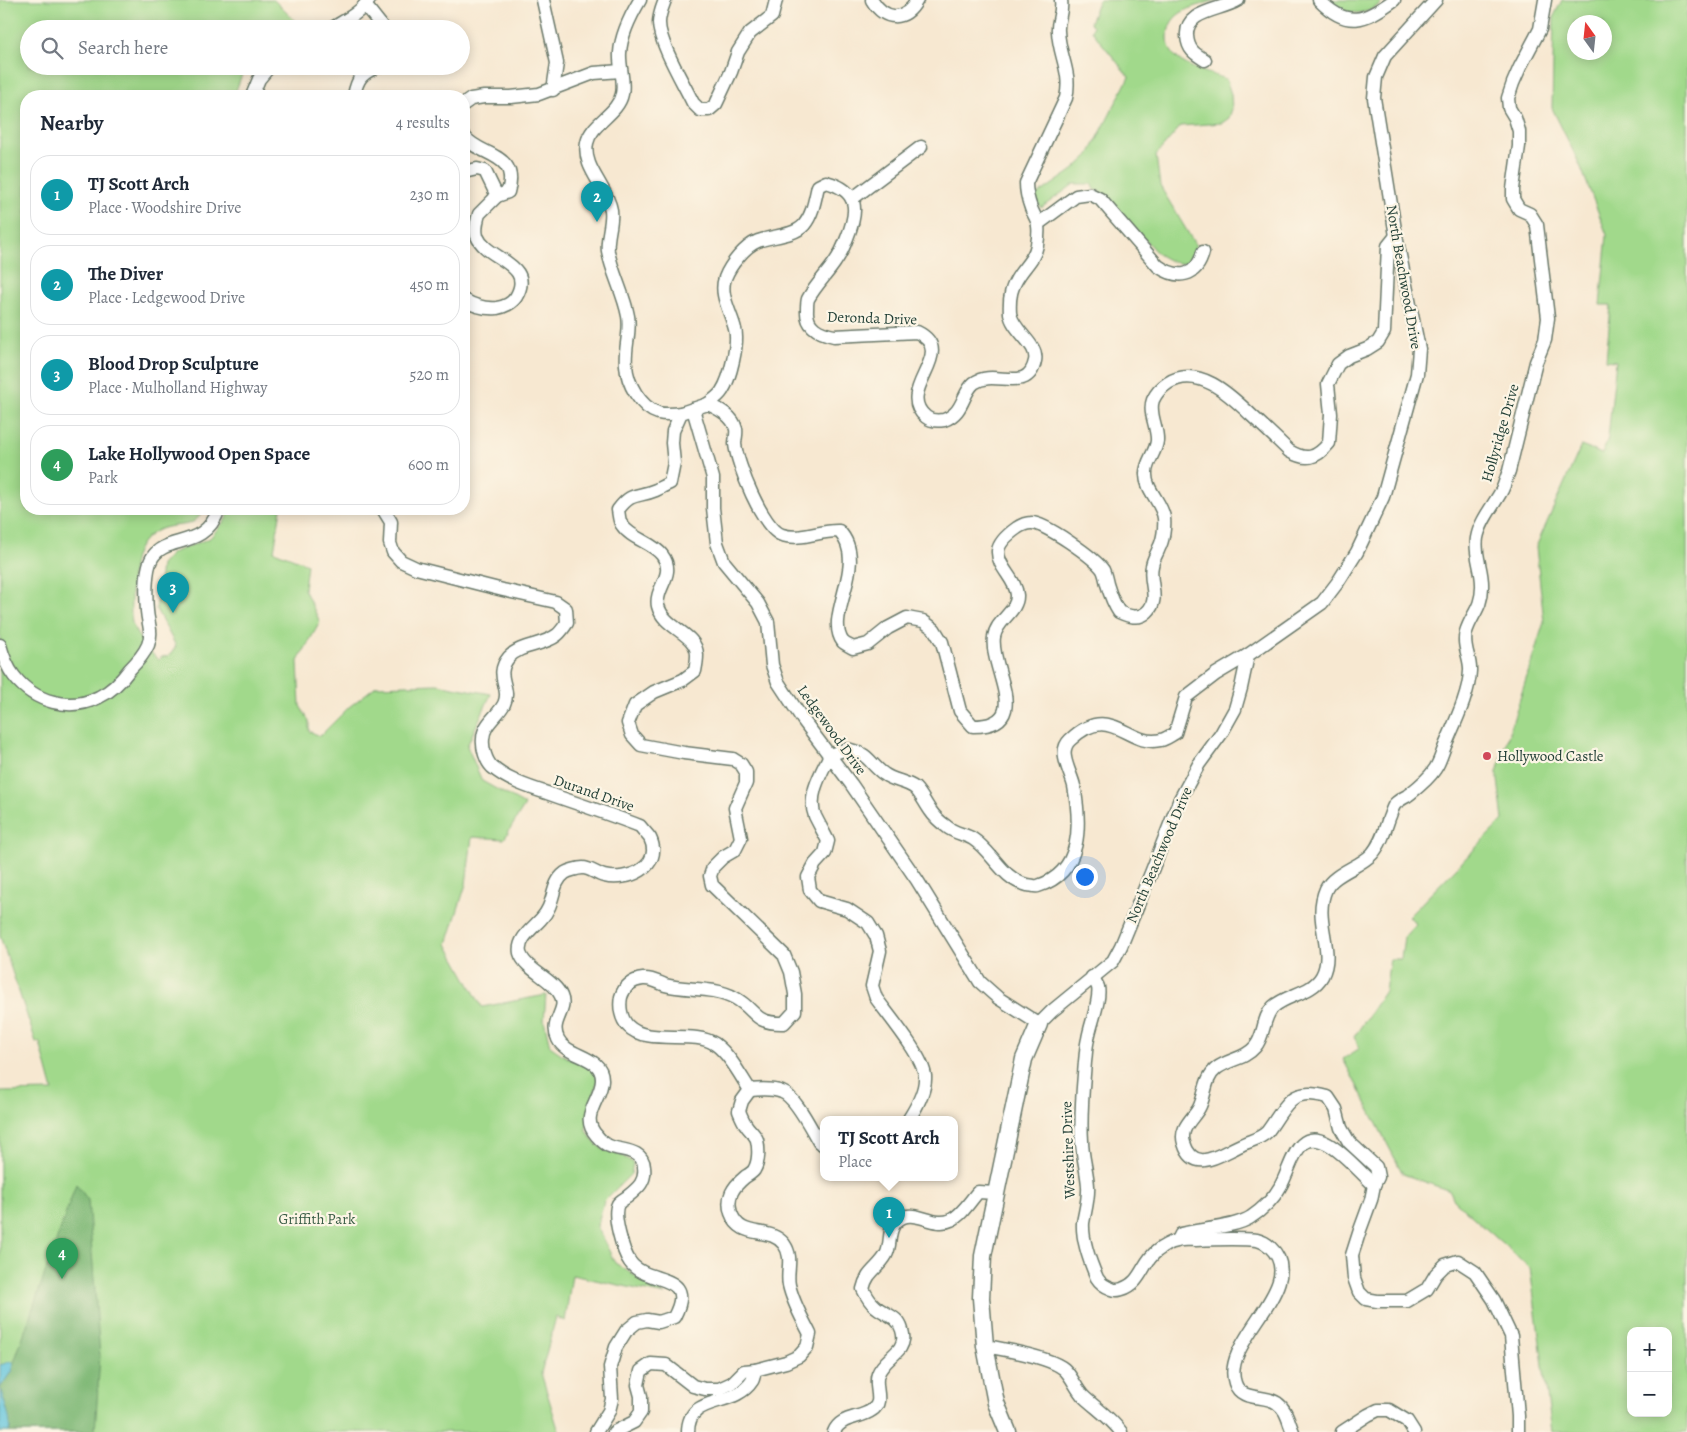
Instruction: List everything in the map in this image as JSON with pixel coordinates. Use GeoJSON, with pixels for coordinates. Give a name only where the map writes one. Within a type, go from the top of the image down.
{"type":"FeatureCollection","features":[{"type":"Feature","properties":{"kind":"street"},"geometry":{"type":"LineString","coordinates":[[543,0],[557,63],[553,90]]}},
{"type":"Feature","properties":{"kind":"street"},"geometry":{"type":"LineString","coordinates":[[640,0],[625,32],[620,52],[622,96],[613,110],[594,130],[587,142],[587,154],[591,168],[607,196],[611,209],[608,250],[628,318],[626,366],[630,383],[638,397],[648,408],[658,413],[687,411],[708,404],[722,392],[736,347],[736,331],[722,291],[725,278],[745,250],[756,242],[790,233],[802,227],[810,216],[818,186],[826,182],[835,184],[852,199],[921,147]]}},
{"type":"Feature","properties":{"kind":"street"},"geometry":{"type":"LineString","coordinates":[[665,0],[660,14],[661,37],[693,103],[700,110],[708,110],[716,104],[738,52],[750,33],[772,16],[776,0]]}},
{"type":"Feature","properties":{"kind":"street"},"geometry":{"type":"LineString","coordinates":[[872,0],[881,12],[891,16],[903,16],[912,9],[917,0]]}},
{"type":"Feature","properties":{"kind":"street","name":"Deronda Drive"},"geometry":{"type":"LineString","coordinates":[[852,199],[856,210],[843,249],[807,301],[807,315],[810,326],[821,334],[834,336],[917,332],[925,336],[931,344],[933,353],[917,390],[917,403],[927,418],[939,421],[949,418],[957,411],[973,384],[991,377],[1008,380],[1028,375],[1036,359],[1035,350],[1020,333],[1010,316],[1009,296],[1020,273],[1031,262],[1037,246],[1038,224],[1026,195],[1026,183],[1066,98],[1069,86],[1068,74],[1058,42],[1057,28],[1063,10],[1061,0]]}},
{"type":"Feature","properties":{"kind":"street"},"geometry":{"type":"LineString","coordinates":[[1206,60],[1191,51],[1187,32],[1189,24],[1195,16],[1226,7],[1238,0]]}},
{"type":"Feature","properties":{"kind":"street"},"geometry":{"type":"LineString","coordinates":[[1319,0],[1340,17],[1354,19],[1367,18],[1394,0]]}},
{"type":"Feature","properties":{"kind":"street","name":"North Beachwood Drive"},"geometry":{"type":"LineString","coordinates":[[1008,1432],[996,1403],[985,1346],[981,1298],[983,1256],[1024,1058],[1038,1024],[1113,961],[1121,946],[1180,799],[1199,764],[1221,734],[1235,709],[1248,655],[1322,603],[1357,552],[1383,497],[1417,374],[1419,349],[1396,236],[1374,98],[1376,77],[1386,56],[1435,0]]}},
{"type":"Feature","properties":{"kind":"street","name":"Hollyridge Drive"},"geometry":{"type":"LineString","coordinates":[[1518,1432],[1511,1336],[1494,1300],[1475,1272],[1458,1262],[1445,1264],[1427,1289],[1407,1301],[1366,1299],[1359,1292],[1354,1278],[1352,1255],[1378,1177],[1376,1167],[1349,1142],[1341,1128],[1336,1109],[1328,1098],[1317,1094],[1302,1094],[1290,1100],[1266,1133],[1213,1159],[1201,1160],[1194,1158],[1188,1152],[1182,1140],[1188,1121],[1200,1108],[1210,1074],[1218,1067],[1246,1056],[1256,1047],[1261,1039],[1265,1020],[1275,1005],[1280,1001],[1312,988],[1321,979],[1326,966],[1327,953],[1320,917],[1326,889],[1333,880],[1356,867],[1373,853],[1383,836],[1394,805],[1424,783],[1436,768],[1468,684],[1470,669],[1464,643],[1466,632],[1481,601],[1483,585],[1476,550],[1477,535],[1503,488],[1536,362],[1545,340],[1548,318],[1537,226],[1530,214],[1519,209],[1513,200],[1519,131],[1515,118],[1509,108],[1508,98],[1512,83],[1540,29],[1545,0]]}},
{"type":"Feature","properties":{"kind":"street"},"geometry":{"type":"LineString","coordinates":[[343,20],[367,2],[378,20]]}},
{"type":"Feature","properties":{"kind":"street"},"geometry":{"type":"LineString","coordinates":[[470,100],[478,98],[539,94],[594,73],[620,71]]}},
{"type":"Feature","properties":{"kind":"street"},"geometry":{"type":"LineString","coordinates":[[254,90],[262,75]]}},
{"type":"Feature","properties":{"kind":"street"},"geometry":{"type":"LineString","coordinates":[[355,90],[356,84],[363,75]]}},
{"type":"Feature","properties":{"kind":"street"},"geometry":{"type":"LineString","coordinates":[[470,143],[493,154],[509,170],[511,183],[508,192],[497,196],[478,214],[476,235],[481,243],[514,268],[521,278],[520,289],[513,301],[502,308],[490,308],[470,303]]}},
{"type":"Feature","properties":{"kind":"street"},"geometry":{"type":"LineString","coordinates":[[470,171],[477,169],[485,171],[497,196]]}},
{"type":"Feature","properties":{"kind":"street"},"geometry":{"type":"LineString","coordinates":[[1038,224],[1076,196],[1090,194],[1100,199],[1158,266],[1166,271],[1179,275],[1188,274],[1201,261],[1203,252]]}},
{"type":"Feature","properties":{"kind":"street"},"geometry":{"type":"LineString","coordinates":[[708,404],[726,413],[736,428],[735,445],[741,466],[758,509],[768,523],[780,534],[791,537],[828,530],[840,531],[845,537],[849,546],[851,564],[838,629],[844,642],[853,648],[868,644],[888,628],[907,618],[923,622],[934,629],[942,642],[960,711],[973,726],[986,726],[996,722],[1005,710],[1007,700],[993,650],[994,636],[998,625],[1016,605],[1017,594],[1008,573],[999,560],[998,549],[1006,537],[1019,526],[1031,523],[1046,527],[1080,550],[1103,570],[1113,602],[1119,612],[1129,616],[1139,616],[1146,613],[1154,604],[1154,593],[1150,575],[1152,563],[1161,546],[1164,521],[1162,508],[1147,480],[1146,472],[1157,440],[1152,411],[1153,400],[1157,393],[1173,379],[1199,378],[1227,393],[1289,451],[1298,456],[1308,458],[1316,456],[1329,443],[1331,414],[1328,384],[1338,364],[1349,356],[1367,349],[1378,342],[1384,332],[1388,246],[1396,236]]}},
{"type":"Feature","properties":{"kind":"street"},"geometry":{"type":"LineString","coordinates":[[687,411],[673,431],[674,463],[670,483],[654,491],[636,495],[626,500],[618,510],[622,525],[651,544],[662,556],[667,566],[667,578],[658,596],[658,606],[668,623],[692,640],[698,654],[695,671],[683,680],[654,692],[635,705],[628,723],[632,735],[640,745],[684,753],[733,758],[741,764],[746,772],[746,783],[735,808],[741,838],[735,850],[723,857],[713,867],[710,876],[712,885],[784,955],[791,972],[795,994],[795,1011],[784,1023],[771,1023],[759,1019],[736,998],[715,990],[664,984],[654,980],[642,979],[629,984],[623,991],[620,1002],[622,1016],[628,1026],[637,1031],[652,1035],[705,1038],[715,1044],[724,1051],[750,1090]]}},
{"type":"Feature","properties":{"kind":"street","name":"Ledgewood Drive"},"geometry":{"type":"LineString","coordinates":[[687,411],[713,478],[712,508],[717,542],[724,562],[758,603],[768,622],[772,666],[778,682],[917,880],[980,982],[998,998],[1038,1024]]}},
{"type":"Feature","properties":{"kind":"street"},"geometry":{"type":"LineString","coordinates":[[0,645],[7,665],[13,675],[33,694],[58,703],[72,704],[87,702],[101,697],[115,687],[142,655],[149,643],[151,630],[147,611],[147,591],[148,572],[152,558],[161,549],[199,535],[213,522],[216,515]]}},
{"type":"Feature","properties":{"kind":"street","name":"Durand Drive"},"geometry":{"type":"LineString","coordinates":[[387,515],[391,522],[390,543],[393,552],[401,561],[416,568],[556,602],[566,609],[567,623],[557,636],[516,651],[508,658],[503,668],[502,678],[506,697],[504,704],[487,726],[482,737],[483,750],[491,766],[506,777],[640,826],[650,838],[653,851],[649,863],[638,873],[623,877],[604,876],[582,868],[566,873],[557,881],[552,902],[546,914],[523,938],[520,945],[520,952],[525,961],[555,987],[562,997],[562,1008],[555,1024],[555,1032],[559,1042],[567,1050],[592,1061],[600,1069],[602,1080],[590,1117],[591,1127],[596,1135],[610,1147],[638,1154],[644,1164],[644,1178],[640,1187],[618,1203],[615,1214],[622,1245],[630,1262],[642,1272],[673,1284],[679,1289],[681,1296],[679,1307],[674,1317],[659,1322],[647,1320],[637,1322],[626,1330],[616,1347],[610,1367],[612,1399],[609,1411],[596,1432]]}},
{"type":"Feature","properties":{"kind":"street"},"geometry":{"type":"LineString","coordinates":[[910,1116],[923,1089],[925,1077],[922,1063],[876,998],[872,986],[880,951],[876,936],[868,923],[847,909],[819,901],[810,890],[808,877],[815,864],[825,853],[828,841],[814,814],[814,796],[818,778],[830,756],[849,749],[865,754],[885,776],[914,788],[930,811],[947,828],[972,839],[987,850],[1007,874],[1021,883],[1036,887],[1054,878],[1069,864],[1076,847],[1077,807],[1074,784],[1064,750],[1068,741],[1079,732],[1092,726],[1110,724],[1142,738],[1162,740],[1175,733],[1186,697],[1216,674],[1248,655]]}},
{"type":"Feature","properties":{"kind":"street","name":"Westshire Drive"},"geometry":{"type":"LineString","coordinates":[[1092,977],[1098,988],[1098,998],[1087,1040],[1081,1107],[1082,1143],[1088,1189],[1083,1226],[1088,1253],[1098,1280],[1106,1287],[1115,1290],[1127,1287],[1138,1280],[1149,1260],[1157,1251],[1178,1240],[1259,1240],[1269,1246],[1276,1255],[1281,1268],[1280,1282],[1235,1361],[1233,1372],[1235,1384],[1241,1392],[1249,1397],[1269,1399],[1282,1407],[1287,1413],[1293,1432]]}},
{"type":"Feature","properties":{"kind":"street"},"geometry":{"type":"LineString","coordinates":[[750,1090],[766,1089],[783,1092],[794,1102],[820,1142]]}},
{"type":"Feature","properties":{"kind":"street"},"geometry":{"type":"LineString","coordinates":[[614,1432],[634,1422],[641,1412],[639,1378],[641,1371],[651,1364],[666,1365],[694,1386],[705,1390],[719,1389],[732,1383],[744,1371],[786,1362],[800,1356],[806,1347],[810,1334],[793,1300],[788,1282],[790,1261],[787,1250],[782,1242],[768,1234],[750,1232],[738,1226],[731,1213],[729,1197],[736,1185],[754,1170],[758,1155],[756,1138],[746,1126],[739,1111],[742,1101],[750,1090]]}},
{"type":"Feature","properties":{"kind":"street"},"geometry":{"type":"LineString","coordinates":[[1178,1240],[1181,1234],[1233,1224],[1250,1218],[1263,1208],[1280,1187],[1296,1150],[1307,1141],[1316,1139],[1330,1144],[1374,1185]]}},
{"type":"Feature","properties":{"kind":"street"},"geometry":{"type":"LineString","coordinates":[[834,1432],[836,1426],[842,1422],[868,1413],[875,1408],[879,1401],[876,1385],[877,1376],[881,1367],[900,1348],[904,1337],[901,1326],[896,1318],[875,1306],[863,1289],[865,1279],[885,1258],[889,1250],[890,1232],[896,1222],[903,1216],[914,1215],[939,1223],[950,1221],[958,1216],[978,1192],[995,1193]]}},
{"type":"Feature","properties":{"kind":"street"},"geometry":{"type":"LineString","coordinates":[[985,1346],[1003,1348],[1053,1363],[1063,1368],[1083,1396],[1106,1415],[1121,1432]]}},
{"type":"Feature","properties":{"kind":"street"},"geometry":{"type":"LineString","coordinates":[[688,1432],[688,1424],[692,1413],[706,1404],[725,1400],[740,1393],[752,1381],[755,1370]]}},
{"type":"Feature","properties":{"kind":"street"},"geometry":{"type":"LineString","coordinates":[[1342,1432],[1378,1410],[1389,1410],[1406,1421],[1414,1432]]}},
{"type":"Feature","properties":{"kind":"green space","name":"Griffith Park"},"geometry":{"type":"Polygon","coordinates":[[[0,0],[274,0],[294,20],[20,20],[20,75],[242,75],[236,90],[20,90],[20,515],[200,515],[195,521],[184,525],[165,527],[158,530],[143,542],[135,558],[131,586],[132,623],[141,640],[158,660],[169,656],[176,646],[156,609],[161,565],[172,553],[210,538],[228,515],[280,515],[274,551],[307,564],[304,589],[320,622],[298,661],[300,706],[309,721],[309,731],[320,736],[349,707],[376,686],[437,684],[491,694],[467,746],[482,781],[525,805],[504,839],[472,837],[466,884],[447,944],[482,1007],[546,995],[544,1020],[550,1046],[569,1058],[587,1066],[598,1079],[586,1129],[593,1141],[604,1150],[623,1156],[633,1163],[631,1174],[604,1201],[597,1226],[615,1263],[665,1295],[572,1275],[565,1321],[556,1317],[541,1373],[559,1432],[0,1432],[0,1092],[53,1091],[40,1043],[36,1042],[0,936],[0,0]]]}},
{"type":"Feature","properties":{"kind":"green space"},"geometry":{"type":"Polygon","coordinates":[[[1099,0],[1218,0],[1192,7],[1178,15],[1172,21],[1168,38],[1169,47],[1181,62],[1226,79],[1231,94],[1232,109],[1229,118],[1222,123],[1181,126],[1156,155],[1160,186],[1196,246],[1197,253],[1189,262],[1174,262],[1158,254],[1101,192],[1094,189],[1093,184],[1074,184],[1041,208],[1034,197],[1073,170],[1089,155],[1129,77],[1092,31],[1093,26],[1090,23],[1099,0]]]}},
{"type":"Feature","properties":{"kind":"green space"},"geometry":{"type":"Polygon","coordinates":[[[1331,0],[1379,0],[1381,3],[1369,11],[1355,13],[1342,9],[1331,0]]]}},
{"type":"Feature","properties":{"kind":"green space"},"geometry":{"type":"Polygon","coordinates":[[[1562,0],[1687,0],[1687,1432],[1552,1432],[1530,1268],[1454,1200],[1450,1191],[1403,1174],[1343,1059],[1360,1048],[1354,1037],[1385,991],[1390,959],[1401,959],[1404,937],[1416,924],[1409,916],[1503,820],[1497,772],[1544,622],[1536,547],[1581,446],[1602,454],[1608,438],[1616,361],[1606,360],[1611,305],[1600,305],[1607,235],[1580,165],[1552,108],[1554,16],[1562,0]]]}},
{"type":"Feature","properties":{"kind":"green space"},"geometry":{"type":"Polygon","coordinates":[[[76,1184],[88,1200],[100,1356],[95,1432],[9,1432],[10,1429],[0,1388],[11,1371],[76,1184]]]}},
{"type":"Feature","properties":{"kind":"water"},"geometry":{"type":"Polygon","coordinates":[[[12,1361],[11,1372],[0,1388],[0,1365],[12,1361]]]}},
{"type":"Feature","properties":{"kind":"water"},"geometry":{"type":"Polygon","coordinates":[[[0,1388],[9,1416],[9,1432],[0,1432],[0,1388]]]}},
{"type":"Feature","properties":{"kind":"place","name":"The Diver"},"geometry":{"type":"Point","coordinates":[597,222]}},
{"type":"Feature","properties":{"kind":"place","name":"Blood Drop Sculpture"},"geometry":{"type":"Point","coordinates":[173,613]}},
{"type":"Feature","properties":{"kind":"place","name":"Hollywood Castle"},"geometry":{"type":"Point","coordinates":[1487,756]}},
{"type":"Feature","properties":{"kind":"place","name":"TJ Scott Arch"},"geometry":{"type":"Point","coordinates":[889,1238]}},
{"type":"Feature","properties":{"kind":"place","name":"Lake Hollywood Open Space"},"geometry":{"type":"Point","coordinates":[62,1279]}}]}
